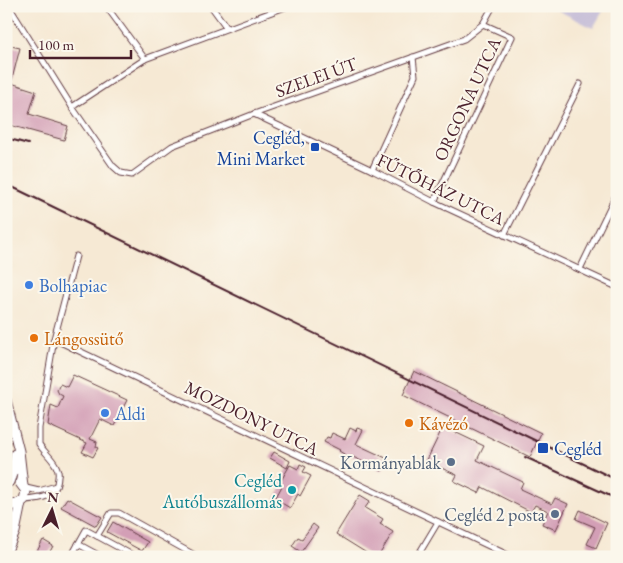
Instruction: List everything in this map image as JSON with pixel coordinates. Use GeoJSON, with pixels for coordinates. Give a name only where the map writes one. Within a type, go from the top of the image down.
{"type":"FeatureCollection","features":[{"type":"Feature","properties":{"kind":"main road"},"geometry":{"type":"LineString","coordinates":[[6,400],[19,450],[26,494],[22,501],[15,532],[6,553]]}},
{"type":"Feature","properties":{"kind":"main road"},"geometry":{"type":"LineString","coordinates":[[7,483],[15,461],[13,423]]}},
{"type":"Feature","properties":{"kind":"main road"},"geometry":{"type":"LineString","coordinates":[[7,483],[16,481],[24,487]]}},
{"type":"Feature","properties":{"kind":"main road"},"geometry":{"type":"LineString","coordinates":[[6,540],[10,517],[7,503],[15,505],[22,501]]}},
{"type":"Feature","properties":{"kind":"street"},"geometry":{"type":"LineString","coordinates":[[12,6],[10,8],[72,107],[145,59],[288,6]]}},
{"type":"Feature","properties":{"kind":"street"},"geometry":{"type":"LineString","coordinates":[[106,6],[145,59]]}},
{"type":"Feature","properties":{"kind":"street"},"geometry":{"type":"LineString","coordinates":[[211,6],[227,28]]}},
{"type":"Feature","properties":{"kind":"street","name":"SZELEI ÚT"},"geometry":{"type":"LineString","coordinates":[[72,107],[117,170],[132,176],[172,146],[254,114],[464,39],[483,24],[493,6]]}},
{"type":"Feature","properties":{"kind":"street","name":"ORGONA UTCA"},"geometry":{"type":"LineString","coordinates":[[434,202],[512,37],[483,24]]}},
{"type":"Feature","properties":{"kind":"street"},"geometry":{"type":"LineString","coordinates":[[372,170],[415,76],[413,57]]}},
{"type":"Feature","properties":{"kind":"street"},"geometry":{"type":"LineString","coordinates":[[504,235],[580,84]]}},
{"type":"Feature","properties":{"kind":"street","name":"FŰTŐHÁZ UTCA"},"geometry":{"type":"LineString","coordinates":[[254,114],[372,170],[434,202],[617,287]]}},
{"type":"Feature","properties":{"kind":"street"},"geometry":{"type":"LineString","coordinates":[[580,269],[617,192]]}},
{"type":"Feature","properties":{"kind":"street"},"geometry":{"type":"LineString","coordinates":[[22,501],[48,496],[53,493],[56,486],[59,472],[56,464],[39,444],[39,428],[54,339],[76,256]]}},
{"type":"Feature","properties":{"kind":"street","name":"MOZDONY UTCA"},"geometry":{"type":"LineString","coordinates":[[54,339],[512,557]]}},
{"type":"Feature","properties":{"kind":"street"},"geometry":{"type":"LineString","coordinates":[[24,487],[32,491],[39,491],[56,486]]}},
{"type":"Feature","properties":{"kind":"street"},"geometry":{"type":"LineString","coordinates":[[98,536],[111,514],[119,513],[198,557]]}},
{"type":"Feature","properties":{"kind":"street"},"geometry":{"type":"LineString","coordinates":[[417,557],[438,522]]}},
{"type":"Feature","properties":{"kind":"street"},"geometry":{"type":"LineString","coordinates":[[70,557],[86,530],[136,557]]}},
{"type":"Feature","properties":{"kind":"street"},"geometry":{"type":"LineString","coordinates":[[78,544],[102,557]]}},
{"type":"Feature","properties":{"kind":"shaded area"},"geometry":{"type":"Polygon","coordinates":[[[549,6],[606,6],[593,28],[549,6]]]}},
{"type":"Feature","properties":{"kind":"building"},"geometry":{"type":"Polygon","coordinates":[[[6,45],[20,48],[11,83],[36,91],[29,114],[68,126],[64,140],[6,124],[6,45]]]}},
{"type":"Feature","properties":{"kind":"building"},"geometry":{"type":"Polygon","coordinates":[[[414,371],[541,433],[530,457],[403,395],[414,371]]]}},
{"type":"Feature","properties":{"kind":"building"},"geometry":{"type":"Polygon","coordinates":[[[73,375],[127,400],[114,426],[100,419],[90,439],[97,442],[96,447],[98,448],[93,457],[82,452],[87,443],[48,425],[51,405],[58,408],[63,396],[57,390],[60,384],[67,387],[73,375]]]}},
{"type":"Feature","properties":{"kind":"building"},"geometry":{"type":"Polygon","coordinates":[[[440,425],[484,446],[477,460],[523,482],[520,489],[552,504],[555,498],[568,504],[556,530],[542,524],[548,511],[535,505],[531,512],[482,487],[479,493],[454,481],[457,475],[437,466],[436,469],[425,464],[440,433],[437,432],[440,425]]]}},
{"type":"Feature","properties":{"kind":"building"},"geometry":{"type":"Polygon","coordinates":[[[350,428],[356,431],[357,428],[363,430],[356,444],[388,459],[382,471],[351,456],[350,458],[343,455],[340,450],[324,442],[327,437],[330,438],[332,433],[345,439],[350,428]]]}},
{"type":"Feature","properties":{"kind":"building"},"geometry":{"type":"Polygon","coordinates":[[[274,452],[290,461],[287,468],[270,458],[274,452]]]}},
{"type":"Feature","properties":{"kind":"building","name":"Cegléd Autóbuszállomás"},"geometry":{"type":"Polygon","coordinates":[[[300,464],[306,467],[303,472],[311,476],[300,496],[298,494],[290,508],[275,499],[282,486],[279,484],[290,465],[298,469],[300,464]]]}},
{"type":"Feature","properties":{"kind":"building"},"geometry":{"type":"Polygon","coordinates":[[[360,495],[370,501],[365,508],[383,519],[380,524],[393,532],[378,557],[373,557],[336,534],[360,495]]]}},
{"type":"Feature","properties":{"kind":"building"},"geometry":{"type":"Polygon","coordinates":[[[67,498],[102,517],[96,526],[61,507],[67,498]]]}},
{"type":"Feature","properties":{"kind":"building"},"geometry":{"type":"Polygon","coordinates":[[[580,510],[607,523],[596,548],[587,544],[595,527],[576,519],[580,510]]]}},
{"type":"Feature","properties":{"kind":"building"},"geometry":{"type":"Polygon","coordinates":[[[113,522],[148,542],[142,551],[107,532],[113,522]]]}},
{"type":"Feature","properties":{"kind":"building"},"geometry":{"type":"Polygon","coordinates":[[[313,524],[318,528],[301,552],[292,546],[298,537],[302,539],[313,524]]]}},
{"type":"Feature","properties":{"kind":"building"},"geometry":{"type":"Polygon","coordinates":[[[43,540],[53,546],[47,557],[34,557],[43,540]]]}},
{"type":"Feature","properties":{"kind":"railway"},"geometry":{"type":"LineString","coordinates":[[6,138],[28,144]]}},
{"type":"Feature","properties":{"kind":"railway"},"geometry":{"type":"LineString","coordinates":[[6,184],[617,480]]}},
{"type":"Feature","properties":{"kind":"railway"},"geometry":{"type":"LineString","coordinates":[[525,457],[617,499]]}},
{"type":"Feature","properties":{"kind":"place","name":"Cegléd, Mini Market"},"geometry":{"type":"Point","coordinates":[315,147]}},
{"type":"Feature","properties":{"kind":"place","name":"Bolhapiac"},"geometry":{"type":"Point","coordinates":[29,285]}},
{"type":"Feature","properties":{"kind":"place","name":"Lángossütő"},"geometry":{"type":"Point","coordinates":[34,338]}},
{"type":"Feature","properties":{"kind":"place","name":"Aldi"},"geometry":{"type":"Point","coordinates":[105,413]}},
{"type":"Feature","properties":{"kind":"place","name":"Kávézó"},"geometry":{"type":"Point","coordinates":[409,423]}},
{"type":"Feature","properties":{"kind":"place","name":"Cegléd"},"geometry":{"type":"Point","coordinates":[543,448]}},
{"type":"Feature","properties":{"kind":"place","name":"Kormányablak"},"geometry":{"type":"Point","coordinates":[451,462]}},
{"type":"Feature","properties":{"kind":"place","name":"Cegléd Autóbuszállomás"},"geometry":{"type":"Point","coordinates":[292,490]}},
{"type":"Feature","properties":{"kind":"place","name":"Cegléd 2 posta"},"geometry":{"type":"Point","coordinates":[555,514]}}]}
